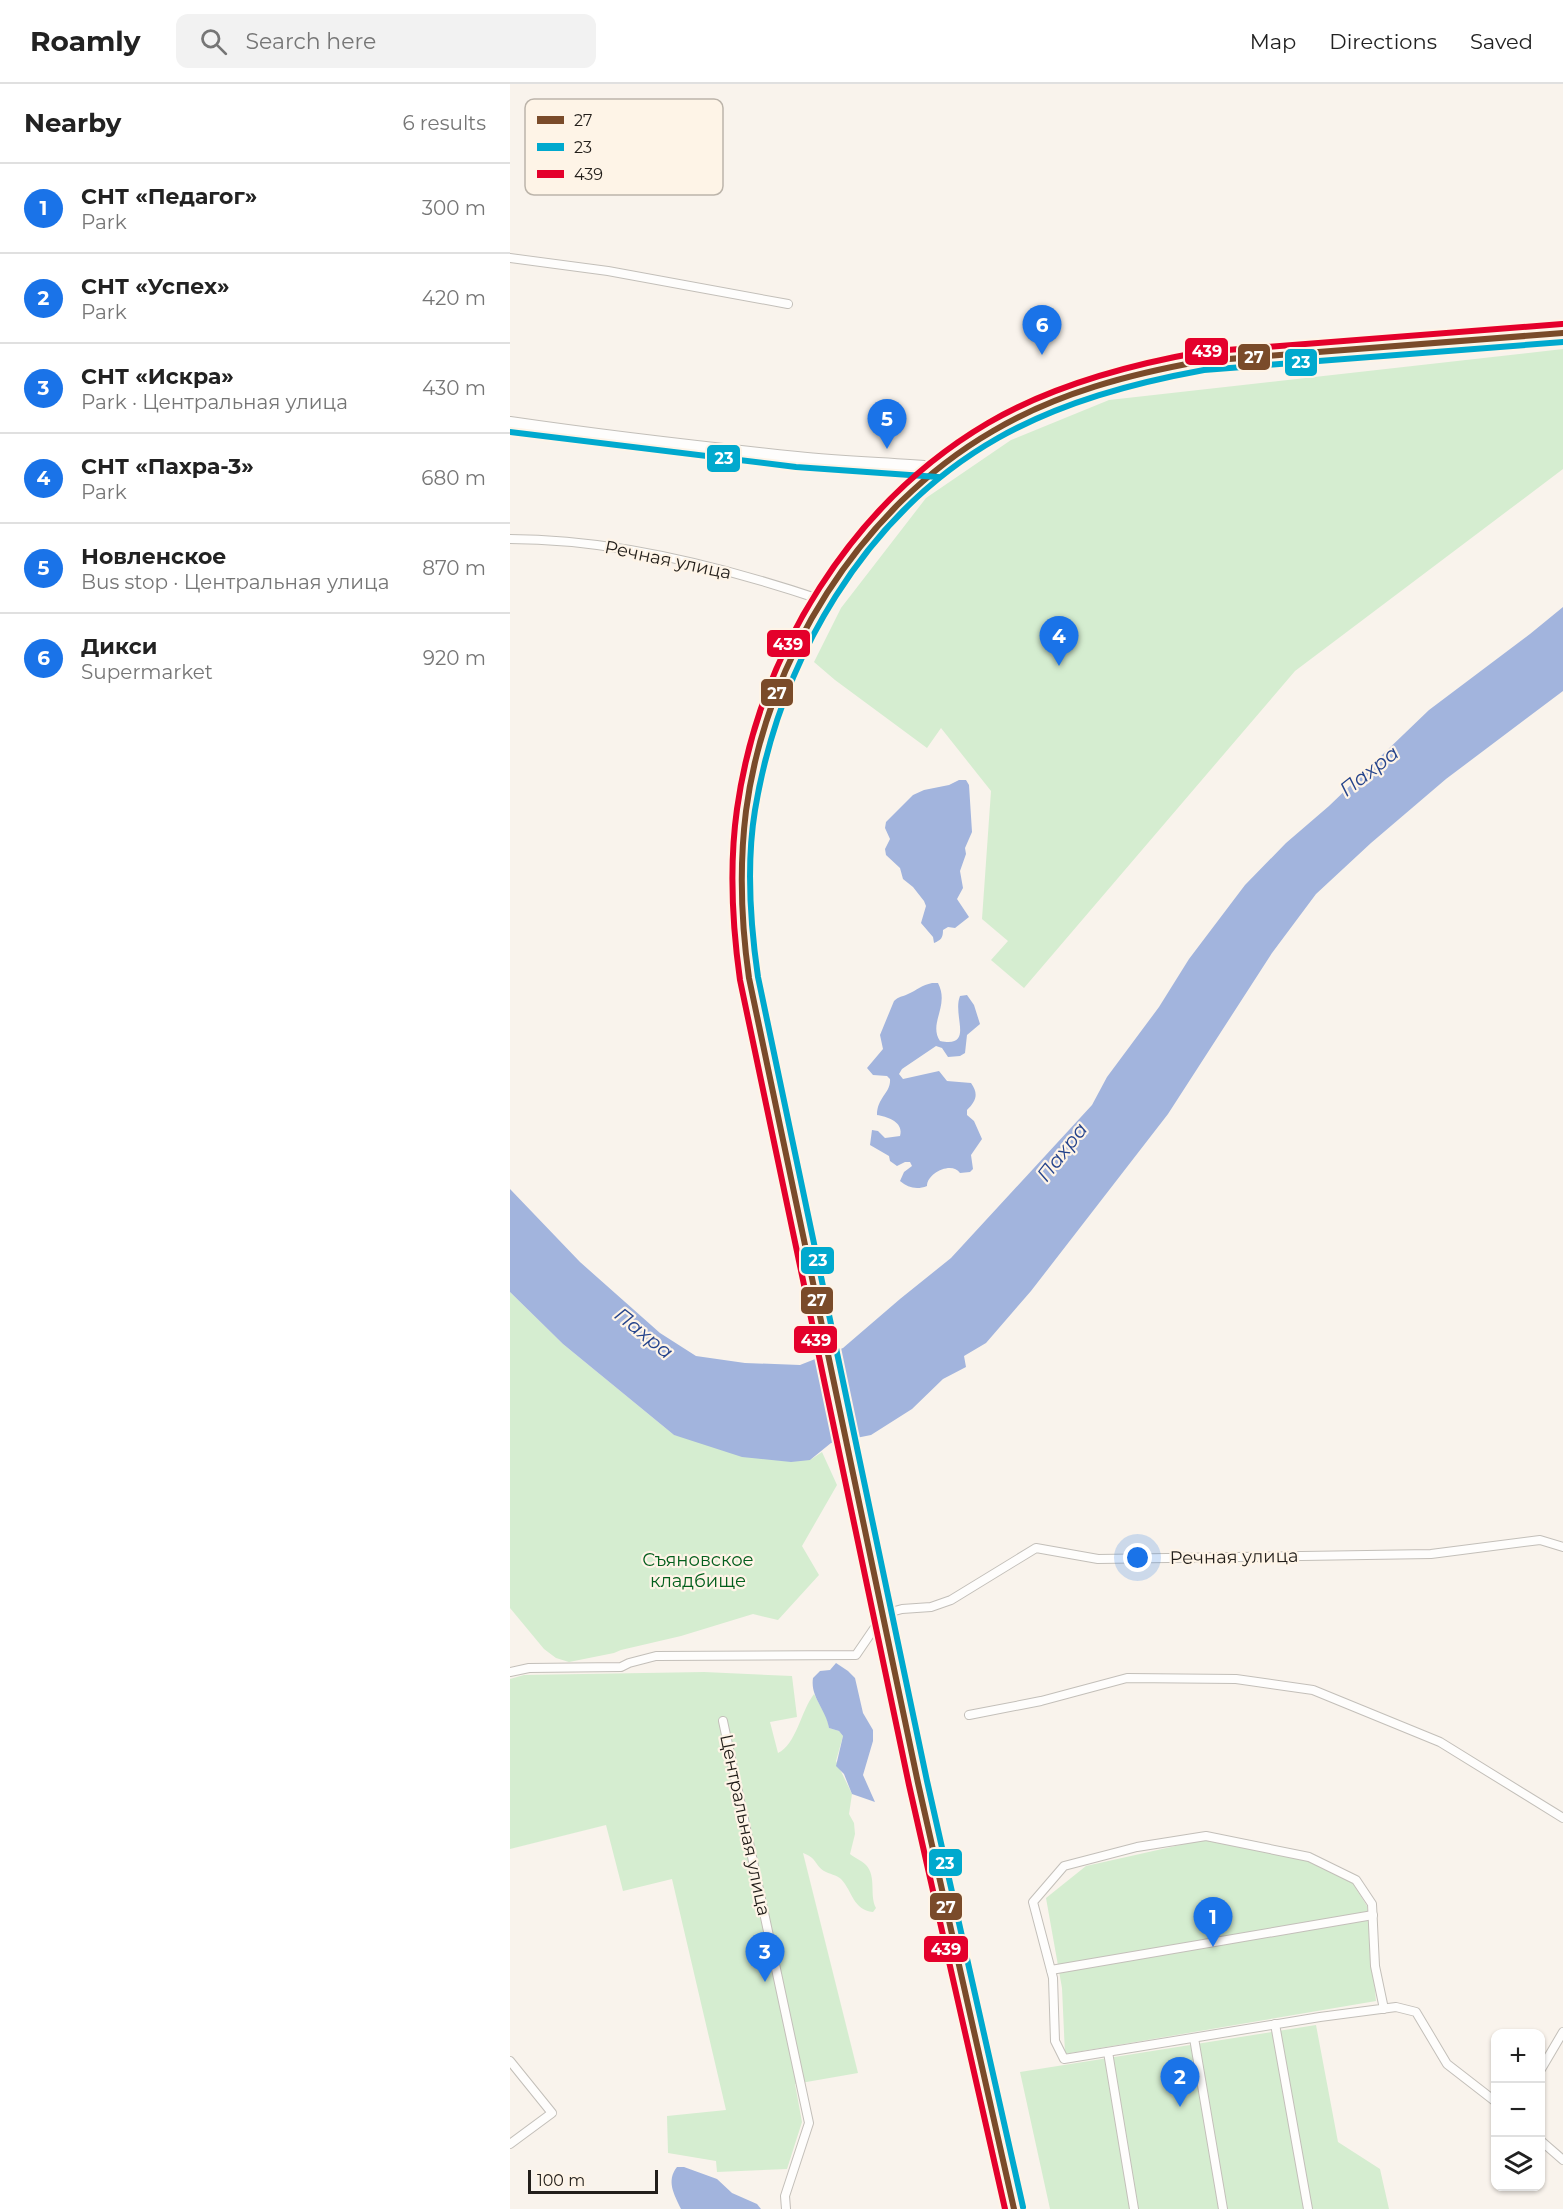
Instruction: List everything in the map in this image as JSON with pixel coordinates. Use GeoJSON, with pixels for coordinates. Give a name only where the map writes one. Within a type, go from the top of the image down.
{"type":"FeatureCollection","features":[{"type":"Feature","properties":{"kind":"main road"},"geometry":{"type":"LineString","coordinates":[[1014,2209],[918,1784],[884,1614],[808,1266],[750,977],[742,926],[741,878],[745,806],[751,773],[764,728],[799,641],[822,600],[857,551],[897,505],[939,468],[988,433],[1026,413],[1106,381],[1153,369],[1249,357],[1563,333]]}},
{"type":"Feature","properties":{"kind":"main road"},"geometry":{"type":"LineString","coordinates":[[510,423],[620,439],[731,451],[939,468]]}},
{"type":"Feature","properties":{"kind":"street"},"geometry":{"type":"LineString","coordinates":[[510,258],[608,271],[788,304]]}},
{"type":"Feature","properties":{"kind":"street","name":"Речная улица"},"geometry":{"type":"LineString","coordinates":[[510,539],[553,539],[622,548],[774,584],[822,600]]}},
{"type":"Feature","properties":{"kind":"street","name":"Речная улица"},"geometry":{"type":"LineString","coordinates":[[884,1614],[930,1607],[951,1600],[1036,1548],[1098,1559],[1431,1554],[1540,1540],[1563,1547]]}},
{"type":"Feature","properties":{"kind":"street"},"geometry":{"type":"LineString","coordinates":[[510,1672],[529,1668],[621,1667],[629,1662],[657,1656],[856,1655],[884,1614]]}},
{"type":"Feature","properties":{"kind":"street"},"geometry":{"type":"LineString","coordinates":[[969,1715],[1041,1701],[1127,1678],[1236,1679],[1312,1690],[1440,1742],[1563,1818]]}},
{"type":"Feature","properties":{"kind":"street","name":"Центральная улица"},"geometry":{"type":"LineString","coordinates":[[723,1721],[809,2123],[785,2196],[786,2209]]}},
{"type":"Feature","properties":{"kind":"street"},"geometry":{"type":"LineString","coordinates":[[1384,2009],[1375,1966],[1372,1904],[1356,1880],[1309,1857],[1206,1836],[1148,1846],[1064,1866],[1033,1902],[1053,1978],[1055,2041],[1064,2059],[1275,2024],[1384,2009],[1396,2007],[1416,2012],[1448,2064],[1491,2098]]}},
{"type":"Feature","properties":{"kind":"street"},"geometry":{"type":"LineString","coordinates":[[1051,1970],[1373,1915]]}},
{"type":"Feature","properties":{"kind":"street"},"geometry":{"type":"LineString","coordinates":[[1275,2024],[1308,2209]]}},
{"type":"Feature","properties":{"kind":"street"},"geometry":{"type":"LineString","coordinates":[[1545,2063],[1563,2032]]}},
{"type":"Feature","properties":{"kind":"street"},"geometry":{"type":"LineString","coordinates":[[1194,2038],[1223,2209]]}},
{"type":"Feature","properties":{"kind":"street"},"geometry":{"type":"LineString","coordinates":[[1108,2052],[1134,2209]]}},
{"type":"Feature","properties":{"kind":"street"},"geometry":{"type":"LineString","coordinates":[[510,2061],[552,2112],[510,2144]]}},
{"type":"Feature","properties":{"kind":"street"},"geometry":{"type":"LineString","coordinates":[[1545,2144],[1563,2160]]}},
{"type":"Feature","properties":{"kind":"green space"},"geometry":{"type":"Polygon","coordinates":[[[1563,349],[1563,469],[1295,671],[1024,988],[991,960],[1008,941],[982,919],[991,791],[941,728],[927,748],[814,662],[841,608],[926,498],[1011,440],[1109,400],[1563,349]]]}},
{"type":"Feature","properties":{"kind":"green space","name":"Съяновское кладбище"},"geometry":{"type":"Polygon","coordinates":[[[510,1292],[563,1344],[674,1435],[810,1460],[822,1452],[837,1485],[802,1546],[819,1575],[778,1620],[753,1614],[681,1636],[569,1662],[556,1658],[544,1649],[510,1608],[510,1292]]]}},
{"type":"Feature","properties":{"kind":"green space"},"geometry":{"type":"Polygon","coordinates":[[[704,1672],[792,1676],[797,1717],[770,1722],[778,1753],[784,1749],[794,1735],[814,1694],[827,1718],[829,1728],[839,1731],[843,1736],[836,1761],[852,1794],[849,1814],[854,1823],[855,1834],[850,1854],[866,1865],[872,1880],[876,1908],[873,1912],[861,1908],[841,1879],[824,1871],[811,1857],[803,1853],[858,2073],[795,2084],[802,2122],[787,2169],[717,2172],[716,2161],[668,2153],[667,2116],[726,2110],[672,1879],[623,1891],[606,1825],[510,1849],[510,1679],[524,1675],[704,1672]]]}},
{"type":"Feature","properties":{"kind":"green space"},"geometry":{"type":"Polygon","coordinates":[[[1207,1839],[1306,1860],[1352,1882],[1367,1906],[1376,2001],[1065,2054],[1062,1988],[1046,1898],[1086,1866],[1207,1839]]]}},
{"type":"Feature","properties":{"kind":"green space"},"geometry":{"type":"Polygon","coordinates":[[[1316,2025],[1338,2142],[1380,2169],[1389,2209],[1050,2209],[1020,2072],[1316,2025]]]}},
{"type":"Feature","properties":{"kind":"water","name":"Пахра"},"geometry":{"type":"Polygon","coordinates":[[[1563,607],[1563,691],[1446,779],[1316,894],[1272,953],[1168,1114],[1031,1291],[986,1343],[964,1356],[966,1367],[943,1379],[912,1409],[871,1435],[831,1443],[810,1460],[791,1462],[742,1457],[674,1435],[563,1344],[510,1292],[510,1189],[580,1262],[660,1333],[696,1356],[745,1363],[800,1365],[843,1348],[951,1258],[1092,1105],[1107,1077],[1159,1007],[1189,959],[1245,885],[1286,843],[1329,806],[1429,710],[1563,607]]]}},
{"type":"Feature","properties":{"kind":"water"},"geometry":{"type":"Polygon","coordinates":[[[959,780],[966,780],[969,785],[972,832],[965,848],[966,854],[960,871],[963,888],[957,899],[969,917],[955,928],[948,927],[943,930],[941,938],[934,943],[933,937],[921,923],[926,906],[924,901],[903,879],[900,868],[886,855],[885,849],[890,839],[885,828],[886,822],[913,795],[959,780]]]}},
{"type":"Feature","properties":{"kind":"water"},"geometry":{"type":"Polygon","coordinates":[[[932,983],[938,983],[941,991],[941,1007],[936,1028],[940,1041],[951,1042],[957,1040],[960,1035],[958,1004],[960,996],[967,995],[974,1005],[980,1024],[967,1035],[965,1053],[948,1057],[942,1048],[936,1046],[902,1069],[899,1074],[903,1079],[939,1071],[947,1081],[971,1083],[975,1097],[973,1104],[967,1110],[967,1115],[974,1121],[982,1139],[971,1155],[973,1169],[970,1172],[960,1173],[946,1168],[935,1173],[927,1186],[916,1188],[909,1187],[900,1181],[904,1172],[912,1166],[910,1162],[897,1166],[890,1161],[889,1156],[870,1145],[872,1130],[878,1131],[885,1138],[900,1136],[901,1131],[894,1121],[877,1115],[879,1104],[890,1084],[890,1079],[887,1076],[873,1075],[867,1068],[883,1049],[880,1035],[894,1001],[932,983]]]}},
{"type":"Feature","properties":{"kind":"water"},"geometry":{"type":"Polygon","coordinates":[[[836,1663],[855,1678],[863,1713],[873,1730],[873,1741],[863,1775],[875,1802],[852,1794],[844,1774],[836,1766],[843,1736],[839,1731],[829,1728],[814,1691],[813,1678],[820,1671],[830,1670],[836,1663]]]}},
{"type":"Feature","properties":{"kind":"water"},"geometry":{"type":"Polygon","coordinates":[[[677,2167],[684,2167],[717,2179],[732,2193],[757,2204],[761,2209],[681,2209],[672,2182],[677,2167]]]}},
{"type":"Feature","properties":{"kind":"transit line","name":"439"},"geometry":{"type":"LineString","coordinates":[[1005,2209],[909,1785],[740,980],[733,916],[732,873],[737,809],[749,751],[766,694],[790,639],[820,587],[855,539],[894,495],[939,456],[988,423],[1065,387],[1146,363],[1201,352],[1562,324]]}},
{"type":"Feature","properties":{"kind":"transit line","name":"27"},"geometry":{"type":"LineString","coordinates":[[1014,2209],[918,1783],[749,978],[744,936],[742,853],[746,811],[757,754],[774,698],[798,644],[827,593],[862,545],[901,501],[945,463],[1017,418],[1068,396],[1121,379],[1203,361],[1563,333]]}},
{"type":"Feature","properties":{"kind":"transit line","name":"23"},"geometry":{"type":"LineString","coordinates":[[1023,2207],[927,1781],[758,977],[751,914],[750,873],[752,831],[767,754],[785,699],[808,646],[836,596],[869,550],[907,507],[950,470],[1022,425],[1098,395],[1204,370],[1563,342]]}},
{"type":"Feature","properties":{"kind":"transit line","name":"23"},"geometry":{"type":"LineString","coordinates":[[510,432],[796,467],[938,477]]}},
{"type":"Feature","properties":{"kind":"place","name":"Дикси"},"geometry":{"type":"Point","coordinates":[1042,355]}},
{"type":"Feature","properties":{"kind":"place","name":"Новленское"},"geometry":{"type":"Point","coordinates":[887,449]}},
{"type":"Feature","properties":{"kind":"place","name":"СНТ «Пахра-3»"},"geometry":{"type":"Point","coordinates":[1059,666]}},
{"type":"Feature","properties":{"kind":"place","name":"СНТ «Педагог»"},"geometry":{"type":"Point","coordinates":[1213,1947]}},
{"type":"Feature","properties":{"kind":"place","name":"СНТ «Искра»"},"geometry":{"type":"Point","coordinates":[765,1982]}},
{"type":"Feature","properties":{"kind":"place","name":"СНТ «Успех»"},"geometry":{"type":"Point","coordinates":[1180,2107]}}]}
